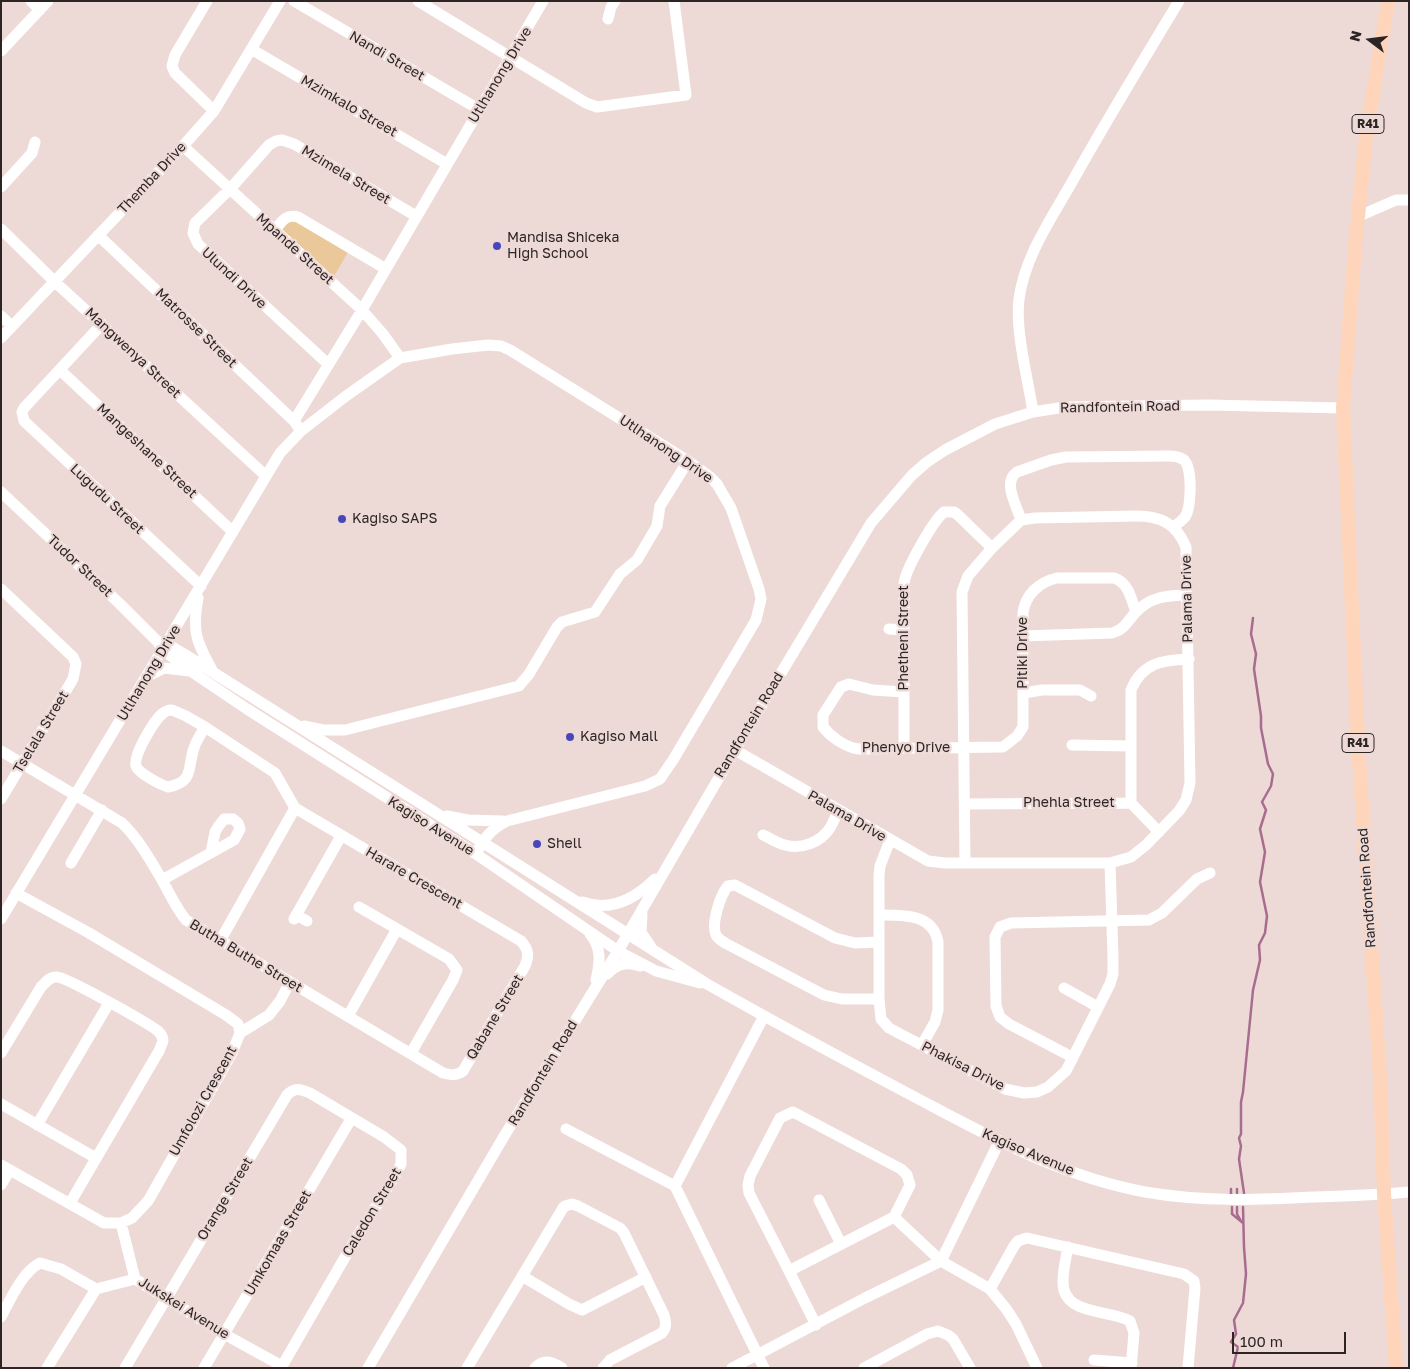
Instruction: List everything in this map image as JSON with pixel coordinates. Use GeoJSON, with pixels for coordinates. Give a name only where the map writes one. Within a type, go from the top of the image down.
{"type":"FeatureCollection","features":[{"type":"Feature","properties":{"kind":"main road","name":"Randfontein Road"},"geometry":{"type":"LineString","coordinates":[[1388,1],[1366,136],[1357,217],[1343,408],[1358,744],[1380,1078],[1384,1194],[1396,1368]]}},
{"type":"Feature","properties":{"kind":"street"},"geometry":{"type":"LineString","coordinates":[[1,51],[44,6],[31,1]]}},
{"type":"Feature","properties":{"kind":"street"},"geometry":{"type":"LineString","coordinates":[[207,1],[175,55],[172,66],[175,73],[214,111]]}},
{"type":"Feature","properties":{"kind":"street","name":"Themba Drive"},"geometry":{"type":"LineString","coordinates":[[1,338],[214,111],[280,1]]}},
{"type":"Feature","properties":{"kind":"street","name":"Nandi Street"},"geometry":{"type":"LineString","coordinates":[[294,1],[480,110]]}},
{"type":"Feature","properties":{"kind":"street"},"geometry":{"type":"LineString","coordinates":[[418,1],[593,107],[604,107],[686,94],[674,1]]}},
{"type":"Feature","properties":{"kind":"street"},"geometry":{"type":"LineString","coordinates":[[608,19],[611,6],[615,1]]}},
{"type":"Feature","properties":{"kind":"street"},"geometry":{"type":"LineString","coordinates":[[1033,412],[1018,320],[1019,301],[1028,262],[1085,158],[1179,1]]}},
{"type":"Feature","properties":{"kind":"street","name":"Utlhanong Drive"},"geometry":{"type":"LineString","coordinates":[[1,919],[146,676],[162,645],[200,587],[298,426],[328,364],[512,57],[541,2]]}},
{"type":"Feature","properties":{"kind":"street","name":"Mzimkalo Street"},"geometry":{"type":"LineString","coordinates":[[252,49],[448,164]]}},
{"type":"Feature","properties":{"kind":"street","name":"Mzimela Street"},"geometry":{"type":"LineString","coordinates":[[276,141],[282,140],[294,144],[416,216]]}},
{"type":"Feature","properties":{"kind":"street","name":"Ulundi Drive"},"geometry":{"type":"LineString","coordinates":[[276,141],[262,151],[230,189],[195,223],[193,233],[198,244],[328,364]]}},
{"type":"Feature","properties":{"kind":"street"},"geometry":{"type":"LineString","coordinates":[[1,187],[32,153],[35,142]]}},
{"type":"Feature","properties":{"kind":"street","name":"Mpande Street"},"geometry":{"type":"LineString","coordinates":[[183,146],[362,310],[383,334],[400,358]]}},
{"type":"Feature","properties":{"kind":"street"},"geometry":{"type":"LineString","coordinates":[[1357,217],[1396,200],[1409,200]]}},
{"type":"Feature","properties":{"kind":"street"},"geometry":{"type":"LineString","coordinates":[[275,230],[285,218],[291,216],[298,217],[386,270]]}},
{"type":"Feature","properties":{"kind":"street","name":"Mangwenya Street"},"geometry":{"type":"LineString","coordinates":[[1,229],[266,476]]}},
{"type":"Feature","properties":{"kind":"street","name":"Matrosse Street"},"geometry":{"type":"LineString","coordinates":[[98,235],[298,426]]}},
{"type":"Feature","properties":{"kind":"street"},"geometry":{"type":"LineString","coordinates":[[1,316],[12,326]]}},
{"type":"Feature","properties":{"kind":"street"},"geometry":{"type":"LineString","coordinates":[[60,370],[102,324]]}},
{"type":"Feature","properties":{"kind":"street","name":"Utlhanong Drive"},"geometry":{"type":"LineString","coordinates":[[298,426],[400,358],[462,348],[488,345],[501,346],[688,461],[717,484],[731,508],[759,589],[761,599],[756,620],[660,779],[645,786],[507,821],[492,829],[476,854]]}},
{"type":"Feature","properties":{"kind":"street","name":"Lugudu Street"},"geometry":{"type":"LineString","coordinates":[[60,370],[24,408],[23,416],[26,424],[200,587]]}},
{"type":"Feature","properties":{"kind":"street","name":"Mangeshane Street"},"geometry":{"type":"LineString","coordinates":[[60,370],[233,532]]}},
{"type":"Feature","properties":{"kind":"street","name":"Randfontein Road"},"geometry":{"type":"LineString","coordinates":[[368,1368],[503,1138],[628,935],[734,750],[859,540],[894,494],[927,462],[945,450],[995,424],[1033,412],[1065,407],[1208,405],[1343,408]]}},
{"type":"Feature","properties":{"kind":"street"},"geometry":{"type":"LineString","coordinates":[[965,863],[963,587],[968,576],[992,548],[1021,520],[1035,518],[1151,516],[1173,527],[1184,518],[1188,510],[1189,469],[1185,461],[1176,456],[1066,457],[1051,460],[1013,475],[1010,484],[1021,520]]}},
{"type":"Feature","properties":{"kind":"street"},"geometry":{"type":"LineString","coordinates":[[289,721],[323,730],[351,729],[519,686],[529,674],[559,624],[595,612],[620,574],[637,560],[657,526],[660,506],[688,461]]}},
{"type":"Feature","properties":{"kind":"street","name":"Tudor Street"},"geometry":{"type":"LineString","coordinates":[[1,492],[162,645]]}},
{"type":"Feature","properties":{"kind":"street","name":"Phetheni Street"},"geometry":{"type":"LineString","coordinates":[[904,748],[904,584],[906,573],[940,515],[944,512],[954,512],[992,548]]}},
{"type":"Feature","properties":{"kind":"street","name":"Palama Drive"},"geometry":{"type":"LineString","coordinates":[[734,750],[928,862],[1110,863],[1131,857],[1179,811],[1189,790],[1191,766],[1186,547],[1173,527]]}},
{"type":"Feature","properties":{"kind":"street","name":"Pitiki Drive"},"geometry":{"type":"LineString","coordinates":[[1003,747],[1017,736],[1023,727],[1023,613],[1025,600],[1043,582],[1057,578],[1108,577],[1120,580],[1125,585],[1136,612]]}},
{"type":"Feature","properties":{"kind":"street"},"geometry":{"type":"LineString","coordinates":[[200,587],[194,619],[194,631],[213,672]]}},
{"type":"Feature","properties":{"kind":"street","name":"Tselala Street"},"geometry":{"type":"LineString","coordinates":[[1,589],[73,657],[76,664],[73,679],[1,799]]}},
{"type":"Feature","properties":{"kind":"street"},"geometry":{"type":"LineString","coordinates":[[1023,636],[1112,633],[1123,629],[1136,612],[1157,598],[1187,595]]}},
{"type":"Feature","properties":{"kind":"street"},"geometry":{"type":"LineString","coordinates":[[889,629],[904,630]]}},
{"type":"Feature","properties":{"kind":"street","name":"Kagiso Avenue"},"geometry":{"type":"LineString","coordinates":[[162,645],[213,672],[707,984],[999,1142],[1056,1167],[1101,1181],[1145,1192],[1188,1198],[1228,1201],[1409,1192]]}},
{"type":"Feature","properties":{"kind":"street","name":"Kagiso Avenue"},"geometry":{"type":"LineString","coordinates":[[162,645],[192,672],[313,752],[476,854],[618,951],[656,971],[707,984]]}},
{"type":"Feature","properties":{"kind":"street"},"geometry":{"type":"LineString","coordinates":[[1131,802],[1130,698],[1133,685],[1144,672],[1155,664],[1169,659],[1188,659]]}},
{"type":"Feature","properties":{"kind":"street"},"geometry":{"type":"LineString","coordinates":[[146,676],[164,668],[192,672]]}},
{"type":"Feature","properties":{"kind":"street","name":"Phenyo Drive"},"geometry":{"type":"LineString","coordinates":[[904,692],[882,692],[849,684],[844,685],[822,719],[823,728],[826,732],[853,748],[1003,747]]}},
{"type":"Feature","properties":{"kind":"street"},"geometry":{"type":"LineString","coordinates":[[1024,693],[1042,690],[1080,690],[1091,696]]}},
{"type":"Feature","properties":{"kind":"street"},"geometry":{"type":"LineString","coordinates":[[205,727],[194,748],[189,775],[182,782],[166,787],[137,769],[136,756],[158,719],[164,712],[177,711],[205,727],[274,773],[296,808],[220,941]]}},
{"type":"Feature","properties":{"kind":"street"},"geometry":{"type":"LineString","coordinates":[[1072,744],[1130,746]]}},
{"type":"Feature","properties":{"kind":"street","name":"Butha Buthe Street"},"geometry":{"type":"LineString","coordinates":[[1,751],[102,810],[127,828],[186,920],[411,1054],[444,1073],[455,1075]]}},
{"type":"Feature","properties":{"kind":"street","name":"Phehla Street"},"geometry":{"type":"LineString","coordinates":[[966,804],[1131,802],[1159,832]]}},
{"type":"Feature","properties":{"kind":"street","name":"Harare Crescent"},"geometry":{"type":"LineString","coordinates":[[296,808],[341,836],[427,884],[521,942],[526,946],[528,953]]}},
{"type":"Feature","properties":{"kind":"street"},"geometry":{"type":"LineString","coordinates":[[70,863],[102,810]]}},
{"type":"Feature","properties":{"kind":"street"},"geometry":{"type":"LineString","coordinates":[[764,835],[786,846],[809,844],[817,841],[830,828],[838,810]]}},
{"type":"Feature","properties":{"kind":"street"},"geometry":{"type":"LineString","coordinates":[[438,814],[468,820],[507,821]]}},
{"type":"Feature","properties":{"kind":"street"},"geometry":{"type":"LineString","coordinates":[[307,921],[295,917],[341,836]]}},
{"type":"Feature","properties":{"kind":"street","name":"Phakisa Drive"},"geometry":{"type":"LineString","coordinates":[[890,840],[880,866],[879,1013],[884,1024],[895,1032],[922,1044],[1005,1089],[1024,1093],[1037,1092],[1048,1087],[1066,1070],[1110,984],[1112,974],[1110,863]]}},
{"type":"Feature","properties":{"kind":"street"},"geometry":{"type":"LineString","coordinates":[[162,880],[211,853]]}},
{"type":"Feature","properties":{"kind":"street"},"geometry":{"type":"LineString","coordinates":[[570,899],[589,905],[600,906],[620,902],[642,892],[665,870]]}},
{"type":"Feature","properties":{"kind":"street"},"geometry":{"type":"LineString","coordinates":[[1072,1057],[1009,1024],[1000,1017],[996,1006],[995,937],[1000,927],[1011,923],[1149,920],[1156,918],[1192,882],[1210,873]]}},
{"type":"Feature","properties":{"kind":"street"},"geometry":{"type":"LineString","coordinates":[[879,942],[855,943],[835,938],[736,885],[728,886],[722,895],[714,927],[716,936],[725,943],[824,996],[842,999],[879,999]]}},
{"type":"Feature","properties":{"kind":"street","name":"Umfolozi Crescent"},"geometry":{"type":"LineString","coordinates":[[16,893],[89,933],[238,1024],[240,1033],[232,1053],[148,1201],[132,1218],[121,1223]]}},
{"type":"Feature","properties":{"kind":"street"},"geometry":{"type":"LineString","coordinates":[[359,907],[449,959],[456,970],[453,980],[411,1054]]}},
{"type":"Feature","properties":{"kind":"street"},"geometry":{"type":"LineString","coordinates":[[642,909],[642,932],[654,952]]}},
{"type":"Feature","properties":{"kind":"street"},"geometry":{"type":"LineString","coordinates":[[879,915],[910,915],[932,927],[937,936],[938,1010],[935,1022],[922,1044]]}},
{"type":"Feature","properties":{"kind":"street"},"geometry":{"type":"LineString","coordinates":[[582,927],[594,939],[599,949],[599,965],[595,987]]}},
{"type":"Feature","properties":{"kind":"street"},"geometry":{"type":"LineString","coordinates":[[348,1016],[397,929]]}},
{"type":"Feature","properties":{"kind":"street","name":"Qabane Street"},"geometry":{"type":"LineString","coordinates":[[455,1075],[463,1071],[525,966],[528,953]]}},
{"type":"Feature","properties":{"kind":"street"},"geometry":{"type":"LineString","coordinates":[[595,987],[612,969],[623,963],[635,964],[656,971]]}},
{"type":"Feature","properties":{"kind":"street"},"geometry":{"type":"LineString","coordinates":[[1,1053],[42,987],[52,977],[65,979],[162,1035],[164,1041],[70,1203]]}},
{"type":"Feature","properties":{"kind":"street"},"geometry":{"type":"LineString","coordinates":[[240,1033],[269,1015],[280,1001],[290,982]]}},
{"type":"Feature","properties":{"kind":"street"},"geometry":{"type":"LineString","coordinates":[[1064,988],[1098,1007]]}},
{"type":"Feature","properties":{"kind":"street"},"geometry":{"type":"LineString","coordinates":[[37,1125],[109,1003]]}},
{"type":"Feature","properties":{"kind":"street"},"geometry":{"type":"LineString","coordinates":[[675,1186],[764,1016]]}},
{"type":"Feature","properties":{"kind":"street","name":"Caledon Street"},"geometry":{"type":"LineString","coordinates":[[282,1367],[401,1164],[402,1156],[398,1146],[302,1090],[294,1089],[284,1100]]}},
{"type":"Feature","properties":{"kind":"street","name":"Orange Street"},"geometry":{"type":"LineString","coordinates":[[125,1368],[284,1100]]}},
{"type":"Feature","properties":{"kind":"street"},"geometry":{"type":"LineString","coordinates":[[1,1104],[96,1158]]}},
{"type":"Feature","properties":{"kind":"street"},"geometry":{"type":"LineString","coordinates":[[789,1271],[894,1217],[910,1185],[907,1175],[893,1164],[793,1112],[780,1118],[750,1176],[748,1185],[749,1193],[816,1325]]}},
{"type":"Feature","properties":{"kind":"street","name":"Umkomaas Street"},"geometry":{"type":"LineString","coordinates":[[204,1368],[351,1118]]}},
{"type":"Feature","properties":{"kind":"street"},"geometry":{"type":"LineString","coordinates":[[566,1129],[675,1186],[764,1368]]}},
{"type":"Feature","properties":{"kind":"street"},"geometry":{"type":"LineString","coordinates":[[732,1368],[865,1298],[941,1261],[999,1142]]}},
{"type":"Feature","properties":{"kind":"street"},"geometry":{"type":"LineString","coordinates":[[1,1185],[6,1167],[104,1223],[121,1223]]}},
{"type":"Feature","properties":{"kind":"street"},"geometry":{"type":"LineString","coordinates":[[819,1200],[840,1244]]}},
{"type":"Feature","properties":{"kind":"street"},"geometry":{"type":"LineString","coordinates":[[467,1368],[563,1208],[572,1204],[620,1228],[624,1233],[666,1322],[665,1330],[662,1333],[610,1360],[603,1368]]}},
{"type":"Feature","properties":{"kind":"street"},"geometry":{"type":"LineString","coordinates":[[894,1217],[941,1261],[990,1289],[1016,1324],[1037,1368]]}},
{"type":"Feature","properties":{"kind":"street","name":"Jukskei Avenue"},"geometry":{"type":"LineString","coordinates":[[121,1223],[136,1279],[224,1334],[282,1367]]}},
{"type":"Feature","properties":{"kind":"street"},"geometry":{"type":"LineString","coordinates":[[990,1289],[1014,1246],[1023,1239],[1032,1239],[1184,1274],[1191,1278],[1195,1288],[1188,1368]]}},
{"type":"Feature","properties":{"kind":"street"},"geometry":{"type":"LineString","coordinates":[[1068,1247],[1062,1281],[1063,1288],[1072,1304],[1130,1321],[1134,1333],[1132,1365],[1094,1360]]}},
{"type":"Feature","properties":{"kind":"street"},"geometry":{"type":"LineString","coordinates":[[1,1317],[28,1272],[40,1263],[60,1269],[96,1289],[136,1279]]}},
{"type":"Feature","properties":{"kind":"street"},"geometry":{"type":"LineString","coordinates":[[522,1276],[582,1310],[646,1277]]}},
{"type":"Feature","properties":{"kind":"street"},"geometry":{"type":"LineString","coordinates":[[47,1368],[96,1289]]}},
{"type":"Feature","properties":{"kind":"street"},"geometry":{"type":"LineString","coordinates":[[864,1368],[927,1334],[938,1331],[952,1339],[970,1368]]}},
{"type":"Feature","properties":{"kind":"street"},"geometry":{"type":"LineString","coordinates":[[535,1368],[539,1363],[549,1361],[562,1368]]}},
{"type":"Feature","properties":{"kind":"shaded area"},"geometry":{"type":"Polygon","coordinates":[[[291,219],[348,252],[333,278],[281,228],[291,219]]]}},
{"type":"Feature","properties":{"kind":"waterway"},"geometry":{"type":"LineString","coordinates":[[1244,1193],[1239,1159],[1241,1146],[1239,1138],[1241,1134],[1241,1102],[1253,990],[1260,960],[1259,945],[1265,933],[1267,916],[1260,882],[1265,852],[1260,829],[1266,810],[1262,802],[1271,786],[1273,774],[1268,764],[1261,728],[1254,669],[1256,654],[1251,634],[1253,618]]}},
{"type":"Feature","properties":{"kind":"waterway"},"geometry":{"type":"LineString","coordinates":[[1231,1189],[1231,1194]]}},
{"type":"Feature","properties":{"kind":"waterway"},"geometry":{"type":"LineString","coordinates":[[1232,1207],[1232,1214],[1243,1223]]}},
{"type":"Feature","properties":{"kind":"waterway"},"geometry":{"type":"LineString","coordinates":[[1237,1207],[1237,1214],[1241,1221]]}},
{"type":"Feature","properties":{"kind":"waterway"},"geometry":{"type":"LineString","coordinates":[[1233,1368],[1238,1347],[1231,1342],[1236,1334],[1234,1320],[1243,1303],[1246,1274],[1243,1207]]}},
{"type":"Feature","properties":{"kind":"place","name":"Mandisa Shiceka High School"},"geometry":{"type":"Point","coordinates":[497,246]}},
{"type":"Feature","properties":{"kind":"place","name":"Kagiso SAPS"},"geometry":{"type":"Point","coordinates":[342,519]}},
{"type":"Feature","properties":{"kind":"place","name":"Kagiso Mall"},"geometry":{"type":"Point","coordinates":[570,737]}},
{"type":"Feature","properties":{"kind":"place","name":"Shell"},"geometry":{"type":"Point","coordinates":[537,844]}}]}
